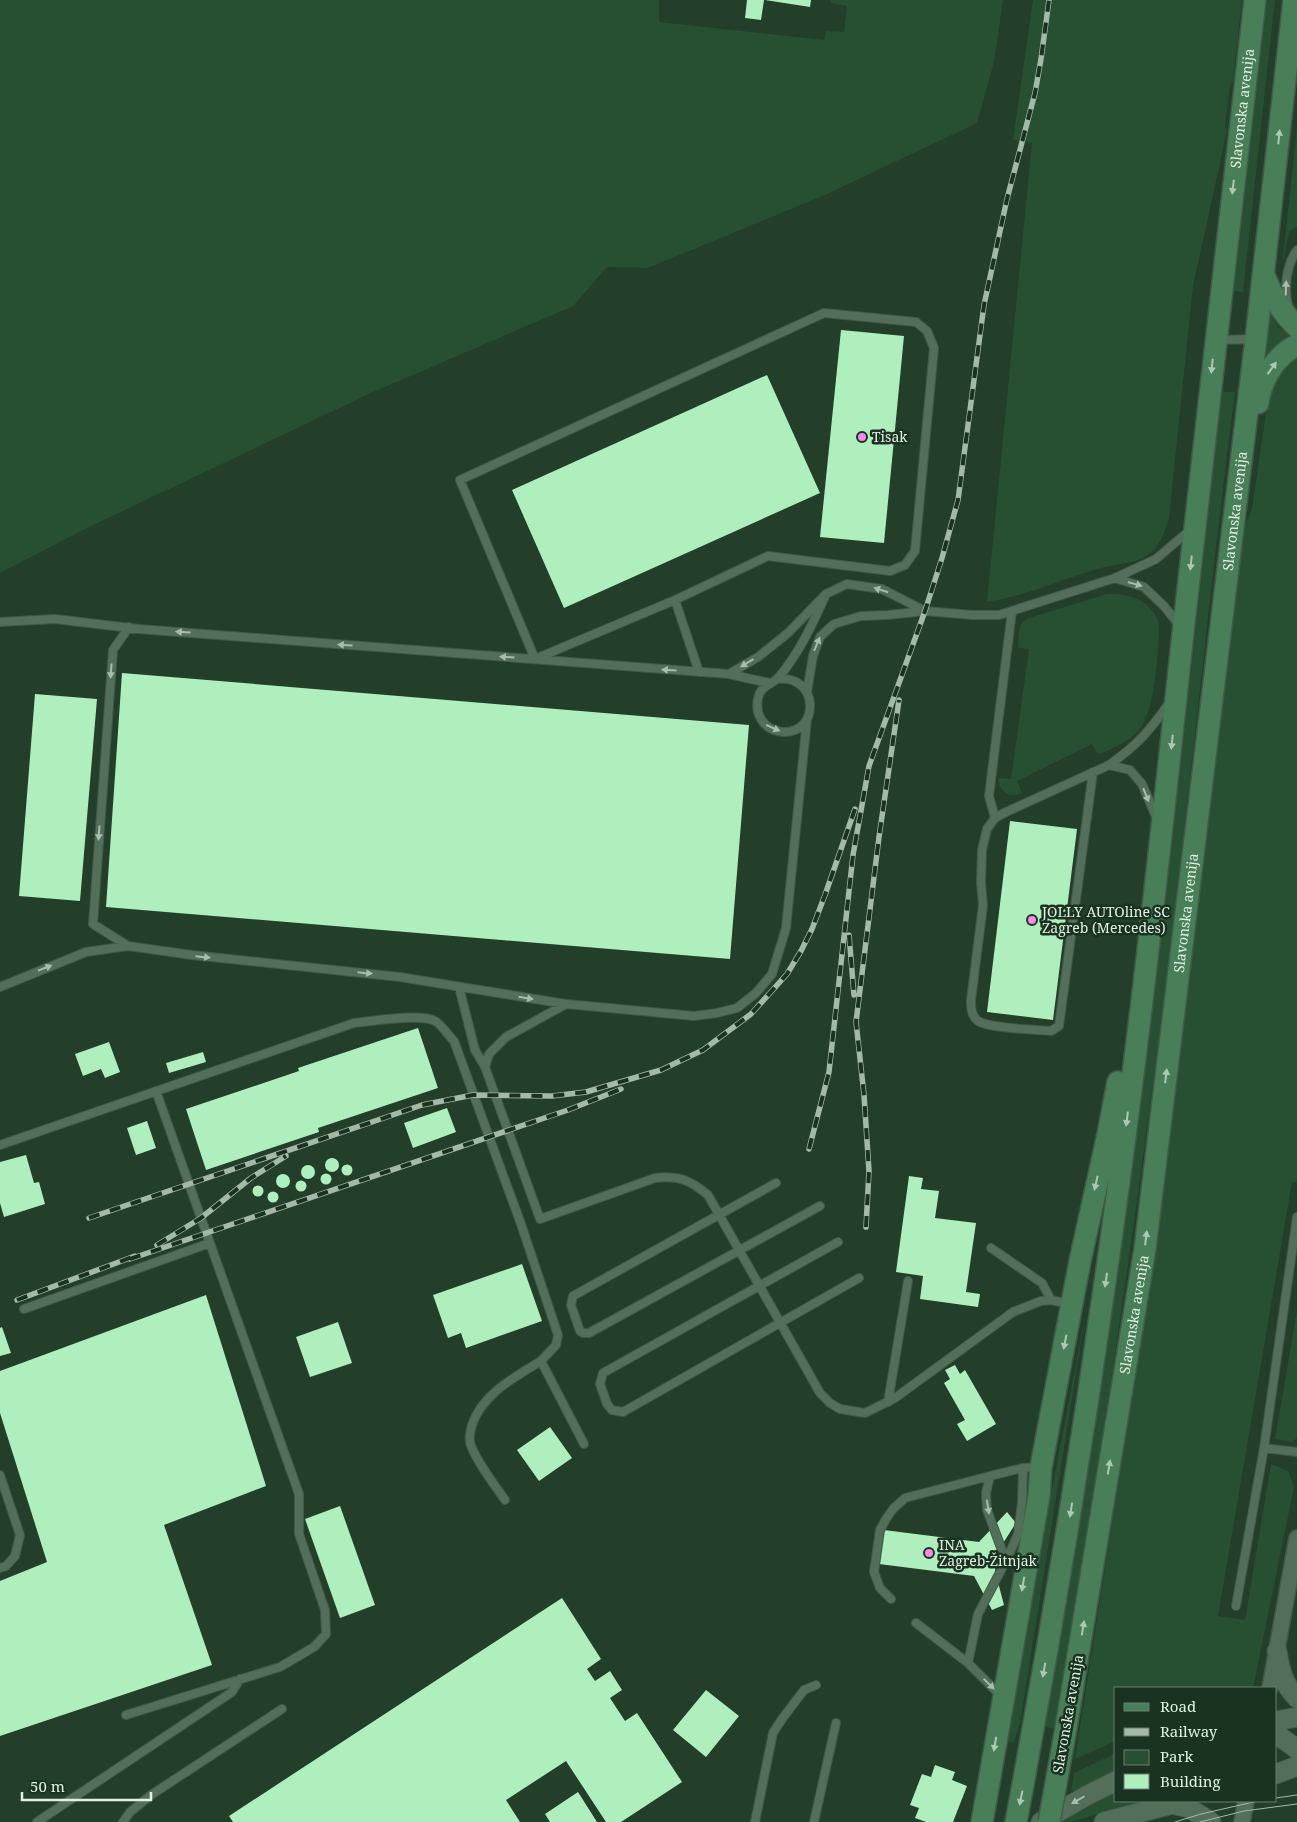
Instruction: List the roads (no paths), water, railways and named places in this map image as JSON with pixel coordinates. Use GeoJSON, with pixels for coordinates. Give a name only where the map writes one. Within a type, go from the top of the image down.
{"type":"FeatureCollection","features":[{"type":"Feature","properties":{"kind":"main road","name":"Slavonska avenija"},"geometry":{"type":"LineString","coordinates":[[1016,1822],[1063,1562],[1115,1217],[1163,831],[1215,340],[1254,0]]}},
{"type":"Feature","properties":{"kind":"main road","name":"Slavonska avenija"},"geometry":{"type":"LineString","coordinates":[[1049,1822],[1145,1249],[1264,273],[1294,0]]}},
{"type":"Feature","properties":{"kind":"main road"},"geometry":{"type":"LineString","coordinates":[[1242,445],[1251,429],[1257,410],[1260,390],[1268,374],[1297,331],[1277,305],[1264,273]]}},
{"type":"Feature","properties":{"kind":"main road"},"geometry":{"type":"LineString","coordinates":[[982,1822],[1039,1496],[1032,1467],[1062,1303],[1090,1214],[1115,1104],[1121,1060],[1130,1029],[1142,1001]]}},
{"type":"Feature","properties":{"kind":"street"},"geometry":{"type":"LineString","coordinates":[[1270,1687],[1297,1538]]}},
{"type":"Feature","properties":{"kind":"street"},"geometry":{"type":"LineString","coordinates":[[1277,1651],[1280,1673],[1290,1691],[1297,1698]]}},
{"type":"Feature","properties":{"kind":"street"},"geometry":{"type":"LineString","coordinates":[[1277,1721],[1297,1717]]}},
{"type":"Feature","properties":{"kind":"street"},"geometry":{"type":"LineString","coordinates":[[1277,1735],[1297,1749]]}},
{"type":"Feature","properties":{"kind":"street"},"geometry":{"type":"LineString","coordinates":[[1277,1774],[1297,1766]]}},
{"type":"Feature","properties":{"kind":"street"},"geometry":{"type":"LineString","coordinates":[[1041,1822],[1114,1782]]}},
{"type":"Feature","properties":{"kind":"street"},"geometry":{"type":"LineString","coordinates":[[1104,1822],[1178,1802],[1210,1822]]}},
{"type":"Feature","properties":{"kind":"street"},"geometry":{"type":"LineString","coordinates":[[1242,1822],[1246,1802]]}},
{"type":"Feature","properties":{"kind":"lane"},"geometry":{"type":"LineString","coordinates":[[1297,250],[1290,265],[1286,281],[1286,296],[1297,331]]}},
{"type":"Feature","properties":{"kind":"lane"},"geometry":{"type":"LineString","coordinates":[[824,313],[916,322],[927,331],[934,348],[915,551],[905,565],[890,571],[768,556],[674,600],[535,659],[460,480],[824,313]]}},
{"type":"Feature","properties":{"kind":"lane"},"geometry":{"type":"LineString","coordinates":[[1215,340],[1256,340]]}},
{"type":"Feature","properties":{"kind":"lane"},"geometry":{"type":"LineString","coordinates":[[807,692],[813,656],[820,637],[834,624],[861,616],[925,611],[999,615],[1114,578],[1156,559],[1195,525]]}},
{"type":"Feature","properties":{"kind":"lane"},"geometry":{"type":"LineString","coordinates":[[1114,578],[1144,587],[1164,606],[1184,631]]}},
{"type":"Feature","properties":{"kind":"lane"},"geometry":{"type":"LineString","coordinates":[[729,674],[758,657],[788,633],[826,594],[847,584],[882,589],[925,611]]}},
{"type":"Feature","properties":{"kind":"lane"},"geometry":{"type":"LineString","coordinates":[[807,719],[796,730],[777,732],[764,724],[759,716],[758,698],[762,689],[777,679],[799,650],[826,594]]}},
{"type":"Feature","properties":{"kind":"lane"},"geometry":{"type":"LineString","coordinates":[[674,600],[699,672]]}},
{"type":"Feature","properties":{"kind":"lane"},"geometry":{"type":"LineString","coordinates":[[995,818],[989,796],[1012,611]]}},
{"type":"Feature","properties":{"kind":"lane"},"geometry":{"type":"LineString","coordinates":[[0,622],[55,619],[129,627],[729,674],[769,683]]}},
{"type":"Feature","properties":{"kind":"lane"},"geometry":{"type":"LineString","coordinates":[[128,946],[93,924],[113,650],[129,627]]}},
{"type":"Feature","properties":{"kind":"lane"},"geometry":{"type":"LineString","coordinates":[[0,987],[86,952],[128,946],[192,956],[400,977],[566,1004],[694,1016],[737,1008],[756,993],[772,974],[786,928],[810,700],[801,684],[793,680],[777,679]]}},
{"type":"Feature","properties":{"kind":"lane"},"geometry":{"type":"LineString","coordinates":[[1093,772],[1059,1026],[1051,1031],[990,1025],[977,1020],[972,1013],[971,1000],[983,905],[981,883],[982,850],[987,829],[995,818],[1093,772],[1109,765],[1132,748],[1152,728],[1177,692]]}},
{"type":"Feature","properties":{"kind":"lane"},"geometry":{"type":"LineString","coordinates":[[1109,765],[1130,770],[1142,784],[1163,831]]}},
{"type":"Feature","properties":{"kind":"lane"},"geometry":{"type":"LineString","coordinates":[[458,987],[475,1050],[484,1067],[540,1219],[655,1178],[671,1176],[696,1185],[708,1195],[820,1393],[830,1403],[840,1409],[865,1413],[888,1402],[1013,1312],[1041,1301],[1062,1303]]}},
{"type":"Feature","properties":{"kind":"lane"},"geometry":{"type":"LineString","coordinates":[[484,1067],[489,1054],[506,1037],[566,1004]]}},
{"type":"Feature","properties":{"kind":"lane"},"geometry":{"type":"LineString","coordinates":[[0,1145],[354,1023],[405,1018],[423,1018],[436,1021],[454,1041],[521,1224],[558,1335],[556,1345],[541,1361],[511,1379],[491,1395],[475,1416],[469,1435],[471,1447],[505,1500]]}},
{"type":"Feature","properties":{"kind":"lane"},"geometry":{"type":"LineString","coordinates":[[126,1715],[280,1666],[314,1646],[326,1634],[325,1610],[299,1534],[299,1494],[156,1091]]}},
{"type":"Feature","properties":{"kind":"lane"},"geometry":{"type":"LineString","coordinates":[[776,1183],[574,1296],[571,1304],[580,1331],[589,1333],[820,1206]]}},
{"type":"Feature","properties":{"kind":"lane"},"geometry":{"type":"LineString","coordinates":[[1236,1606],[1264,1448],[1297,1217]]}},
{"type":"Feature","properties":{"kind":"lane"},"geometry":{"type":"LineString","coordinates":[[838,1242],[759,1288],[603,1373],[600,1384],[607,1404],[612,1410],[623,1412],[859,1278]]}},
{"type":"Feature","properties":{"kind":"lane"},"geometry":{"type":"LineString","coordinates":[[24,1309],[210,1243]]}},
{"type":"Feature","properties":{"kind":"lane"},"geometry":{"type":"LineString","coordinates":[[991,1248],[1042,1283],[1062,1303]]}},
{"type":"Feature","properties":{"kind":"lane"},"geometry":{"type":"LineString","coordinates":[[888,1402],[908,1281]]}},
{"type":"Feature","properties":{"kind":"lane"},"geometry":{"type":"LineString","coordinates":[[541,1361],[584,1444]]}},
{"type":"Feature","properties":{"kind":"lane"},"geometry":{"type":"LineString","coordinates":[[1264,1448],[1297,1452]]}},
{"type":"Feature","properties":{"kind":"lane"},"geometry":{"type":"LineString","coordinates":[[891,1599],[880,1588],[874,1572],[880,1530],[893,1508],[905,1498],[1032,1467],[1022,1502],[1018,1534],[978,1614],[968,1663]]}},
{"type":"Feature","properties":{"kind":"lane"},"geometry":{"type":"LineString","coordinates":[[0,1475],[20,1535],[15,1556],[6,1566],[0,1568]]}},
{"type":"Feature","properties":{"kind":"lane"},"geometry":{"type":"LineString","coordinates":[[990,1476],[986,1493],[987,1510],[1006,1561]]}},
{"type":"Feature","properties":{"kind":"lane"},"geometry":{"type":"LineString","coordinates":[[916,1623],[968,1663],[1003,1698]]}},
{"type":"Feature","properties":{"kind":"lane"},"geometry":{"type":"LineString","coordinates":[[38,1822],[232,1692],[240,1679]]}},
{"type":"Feature","properties":{"kind":"lane"},"geometry":{"type":"LineString","coordinates":[[755,1822],[773,1733],[804,1690],[816,1685]]}},
{"type":"Feature","properties":{"kind":"lane"},"geometry":{"type":"LineString","coordinates":[[122,1822],[130,1812],[151,1795],[282,1708]]}},
{"type":"Feature","properties":{"kind":"lane"},"geometry":{"type":"LineString","coordinates":[[814,1822],[836,1723]]}},
{"type":"Feature","properties":{"kind":"tram line"},"geometry":{"type":"LineString","coordinates":[[1277,1798],[1297,1795]]}},
{"type":"Feature","properties":{"kind":"tram line"},"geometry":{"type":"LineString","coordinates":[[1175,1822],[1254,1802]]}},
{"type":"Feature","properties":{"kind":"tram line"},"geometry":{"type":"LineString","coordinates":[[1200,1822],[1244,1811],[1297,1804]]}},
{"type":"Feature","properties":{"kind":"railway"},"geometry":{"type":"LineString","coordinates":[[809,1149],[829,1072],[853,855],[869,766],[925,611],[958,500],[984,305],[1007,199],[1035,93],[1049,0]]}},
{"type":"Feature","properties":{"kind":"railway"},"geometry":{"type":"LineString","coordinates":[[866,1227],[869,1171],[864,1095],[856,1022],[879,837],[899,700]]}},
{"type":"Feature","properties":{"kind":"railway"},"geometry":{"type":"LineString","coordinates":[[89,1218],[422,1105],[473,1095],[552,1096],[586,1092],[661,1070],[703,1050],[751,1014],[787,974],[812,929],[855,809]]}},
{"type":"Feature","properties":{"kind":"railway"},"geometry":{"type":"LineString","coordinates":[[849,935],[854,995]]}},
{"type":"Feature","properties":{"kind":"railway"},"geometry":{"type":"LineString","coordinates":[[130,1259],[568,1110],[621,1089]]}},
{"type":"Feature","properties":{"kind":"railway"},"geometry":{"type":"LineString","coordinates":[[157,1245],[201,1218],[251,1178],[286,1156]]}},
{"type":"Feature","properties":{"kind":"railway"},"geometry":{"type":"LineString","coordinates":[[17,1300],[135,1256]]}},
{"type":"Feature","properties":{"kind":"place","name":"Tisak"},"geometry":{"type":"Point","coordinates":[862,437]}},
{"type":"Feature","properties":{"kind":"place","name":"JOLLY AUTOline SC Zagreb (Mercedes)"},"geometry":{"type":"Point","coordinates":[1032,920]}},
{"type":"Feature","properties":{"kind":"place","name":"INA Zagreb-Žitnjak"},"geometry":{"type":"Point","coordinates":[929,1553]}}]}
